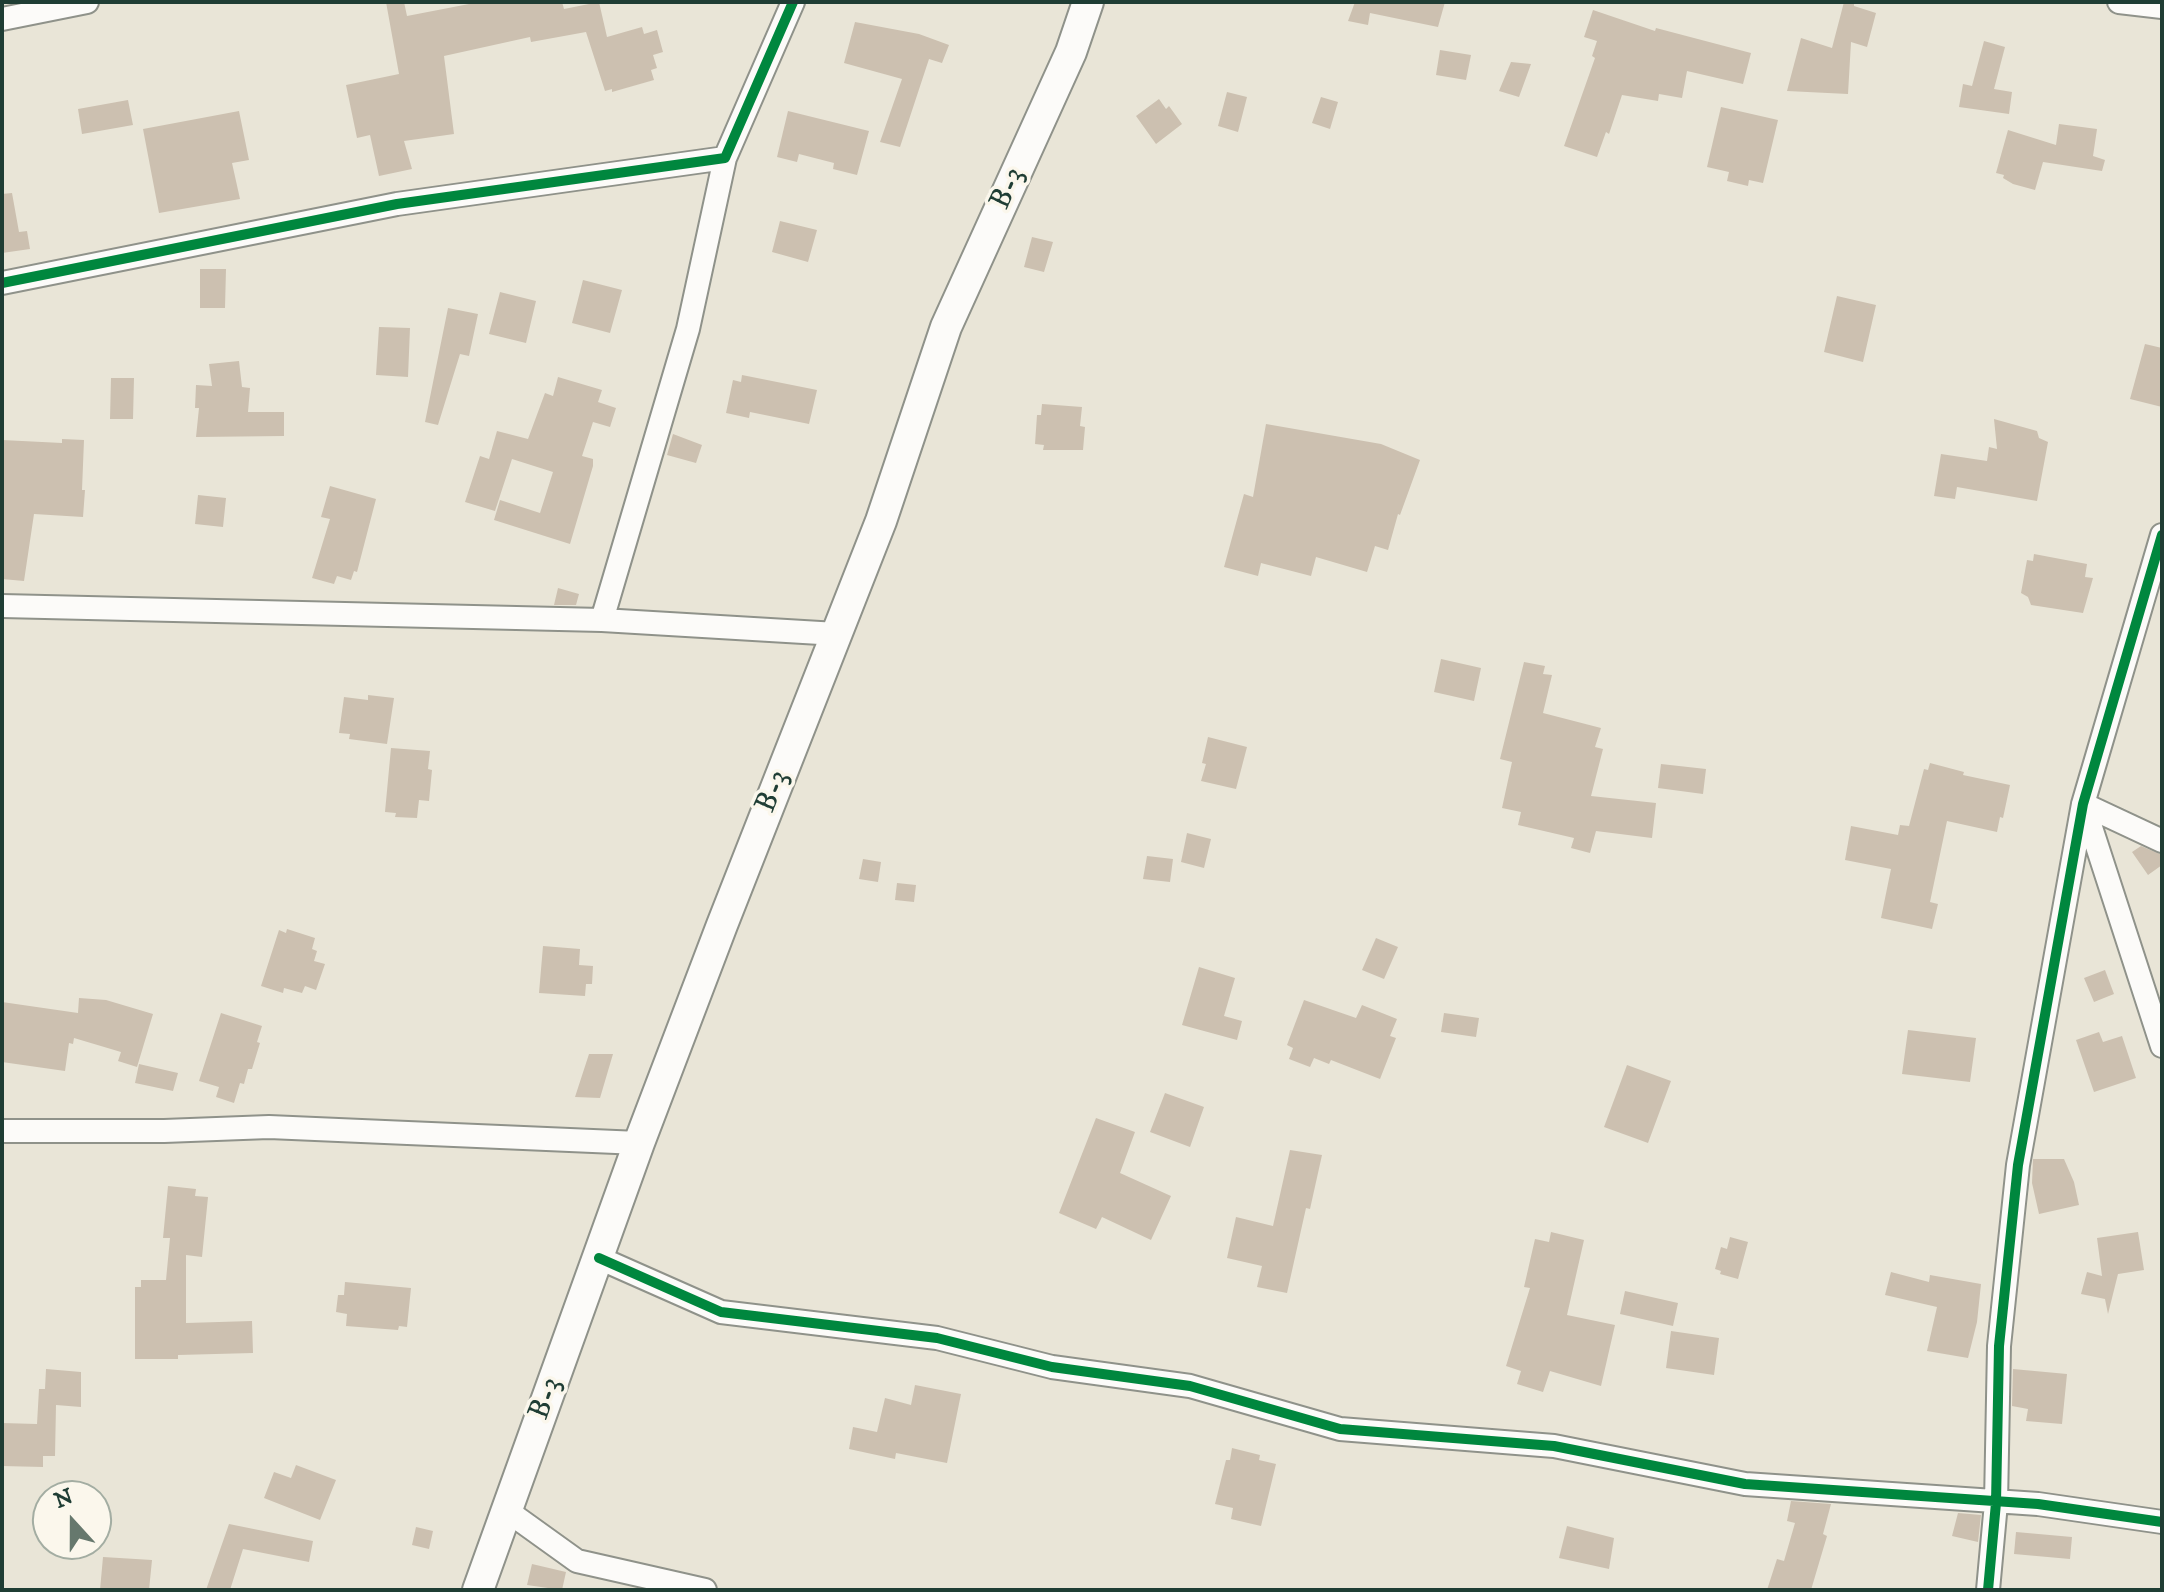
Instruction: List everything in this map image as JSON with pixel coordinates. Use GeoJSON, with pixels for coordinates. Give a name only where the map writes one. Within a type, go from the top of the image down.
{"type":"FeatureCollection","features":[{"type":"Feature","properties":{"kind":"main road","name":"B-3"},"geometry":{"type":"LineString","coordinates":[[478,1590],[639,1143],[881,521],[946,327],[1071,52],[1088,2]]}},
{"type":"Feature","properties":{"kind":"street"},"geometry":{"type":"LineString","coordinates":[[2,19],[87,2]]}},
{"type":"Feature","properties":{"kind":"street"},"geometry":{"type":"LineString","coordinates":[[602,620],[688,329],[725,158],[793,2]]}},
{"type":"Feature","properties":{"kind":"street"},"geometry":{"type":"LineString","coordinates":[[2119,2],[2162,7]]}},
{"type":"Feature","properties":{"kind":"street"},"geometry":{"type":"LineString","coordinates":[[2,283],[397,204],[725,158]]}},
{"type":"Feature","properties":{"kind":"street"},"geometry":{"type":"LineString","coordinates":[[1988,1590],[1996,1503],[1999,1346],[2018,1165],[2083,804],[2162,535]]}},
{"type":"Feature","properties":{"kind":"street"},"geometry":{"type":"LineString","coordinates":[[2,606],[602,620],[837,634]]}},
{"type":"Feature","properties":{"kind":"street"},"geometry":{"type":"LineString","coordinates":[[2083,804],[2162,841]]}},
{"type":"Feature","properties":{"kind":"street"},"geometry":{"type":"LineString","coordinates":[[2083,804],[2162,1046]]}},
{"type":"Feature","properties":{"kind":"street"},"geometry":{"type":"LineString","coordinates":[[2,1131],[164,1131],[269,1127],[639,1143]]}},
{"type":"Feature","properties":{"kind":"street"},"geometry":{"type":"LineString","coordinates":[[599,1258],[721,1312],[937,1338],[1052,1367],[1190,1386],[1340,1429],[1554,1446],[1745,1484],[2038,1504],[2162,1522]]}},
{"type":"Feature","properties":{"kind":"street"},"geometry":{"type":"LineString","coordinates":[[506,1510],[577,1561],[705,1590]]}},
{"type":"Feature","properties":{"kind":"building"},"geometry":{"type":"Polygon","coordinates":[[[386,2],[404,2],[407,16],[469,2],[562,2],[564,9],[599,2],[607,37],[642,27],[644,34],[657,30],[663,52],[653,55],[657,68],[651,70],[654,80],[612,92],[612,89],[605,91],[586,32],[531,42],[530,37],[444,56],[454,134],[404,141],[412,169],[379,176],[370,135],[357,138],[346,85],[399,74],[386,2]]]}},
{"type":"Feature","properties":{"kind":"building"},"geometry":{"type":"Polygon","coordinates":[[[1355,2],[1445,2],[1438,27],[1370,13],[1368,25],[1348,21],[1355,2]]]}},
{"type":"Feature","properties":{"kind":"building"},"geometry":{"type":"Polygon","coordinates":[[[1844,2],[1854,2],[1854,6],[1876,13],[1867,47],[1851,42],[1848,94],[1787,91],[1801,38],[1832,48],[1844,2]]]}},
{"type":"Feature","properties":{"kind":"building"},"geometry":{"type":"Polygon","coordinates":[[[1593,10],[1655,31],[1656,28],[1751,53],[1743,84],[1687,71],[1682,98],[1659,94],[1658,101],[1622,95],[1609,134],[1606,132],[1597,157],[1564,146],[1595,58],[1592,56],[1597,41],[1584,37],[1593,10]]]}},
{"type":"Feature","properties":{"kind":"building"},"geometry":{"type":"Polygon","coordinates":[[[855,22],[919,34],[949,45],[942,63],[929,59],[900,147],[880,142],[902,79],[844,63],[855,22]]]}},
{"type":"Feature","properties":{"kind":"building"},"geometry":{"type":"Polygon","coordinates":[[[1984,41],[2005,47],[1994,89],[2012,92],[2009,114],[1959,107],[1963,84],[1972,86],[1984,41]]]}},
{"type":"Feature","properties":{"kind":"building"},"geometry":{"type":"Polygon","coordinates":[[[1440,50],[1471,55],[1466,80],[1436,75],[1440,50]]]}},
{"type":"Feature","properties":{"kind":"building"},"geometry":{"type":"Polygon","coordinates":[[[1511,62],[1531,64],[1519,97],[1499,91],[1511,62]]]}},
{"type":"Feature","properties":{"kind":"building"},"geometry":{"type":"Polygon","coordinates":[[[1227,92],[1247,97],[1238,132],[1218,126],[1227,92]]]}},
{"type":"Feature","properties":{"kind":"building"},"geometry":{"type":"Polygon","coordinates":[[[1321,97],[1338,102],[1330,129],[1312,123],[1321,97]]]}},
{"type":"Feature","properties":{"kind":"building"},"geometry":{"type":"Polygon","coordinates":[[[1159,99],[1166,109],[1169,106],[1182,124],[1156,144],[1136,116],[1159,99]]]}},
{"type":"Feature","properties":{"kind":"building"},"geometry":{"type":"Polygon","coordinates":[[[128,100],[133,125],[82,134],[78,109],[128,100]]]}},
{"type":"Feature","properties":{"kind":"building"},"geometry":{"type":"Polygon","coordinates":[[[1721,107],[1778,120],[1763,183],[1749,180],[1748,186],[1727,181],[1729,172],[1707,167],[1721,107]]]}},
{"type":"Feature","properties":{"kind":"building"},"geometry":{"type":"Polygon","coordinates":[[[239,111],[249,160],[232,163],[240,199],[159,213],[143,129],[239,111]]]}},
{"type":"Feature","properties":{"kind":"building"},"geometry":{"type":"Polygon","coordinates":[[[788,111],[869,131],[857,175],[833,169],[834,163],[799,154],[797,162],[777,157],[788,111]]]}},
{"type":"Feature","properties":{"kind":"building"},"geometry":{"type":"Polygon","coordinates":[[[2059,124],[2097,129],[2093,156],[2105,160],[2102,171],[2043,162],[2035,190],[2013,184],[2003,178],[2004,175],[1996,173],[2008,130],[2056,145],[2059,124]]]}},
{"type":"Feature","properties":{"kind":"building"},"geometry":{"type":"Polygon","coordinates":[[[12,193],[19,232],[27,231],[30,249],[2,253],[2,194],[12,193]]]}},
{"type":"Feature","properties":{"kind":"building"},"geometry":{"type":"Polygon","coordinates":[[[780,221],[817,230],[808,262],[772,252],[780,221]]]}},
{"type":"Feature","properties":{"kind":"building"},"geometry":{"type":"Polygon","coordinates":[[[1032,237],[1053,242],[1044,272],[1024,267],[1032,237]]]}},
{"type":"Feature","properties":{"kind":"building"},"geometry":{"type":"Polygon","coordinates":[[[200,269],[226,269],[225,308],[200,308],[200,269]]]}},
{"type":"Feature","properties":{"kind":"building"},"geometry":{"type":"Polygon","coordinates":[[[583,280],[622,290],[610,333],[572,323],[583,280]]]}},
{"type":"Feature","properties":{"kind":"building"},"geometry":{"type":"Polygon","coordinates":[[[500,292],[536,301],[526,343],[489,334],[500,292]]]}},
{"type":"Feature","properties":{"kind":"building"},"geometry":{"type":"Polygon","coordinates":[[[1837,296],[1876,305],[1863,362],[1824,352],[1837,296]]]}},
{"type":"Feature","properties":{"kind":"building"},"geometry":{"type":"Polygon","coordinates":[[[448,308],[478,314],[469,356],[460,354],[438,425],[425,422],[448,308]]]}},
{"type":"Feature","properties":{"kind":"building"},"geometry":{"type":"Polygon","coordinates":[[[379,327],[410,328],[408,377],[376,375],[379,327]]]}},
{"type":"Feature","properties":{"kind":"building"},"geometry":{"type":"Polygon","coordinates":[[[2145,344],[2162,348],[2162,407],[2130,399],[2145,344]]]}},
{"type":"Feature","properties":{"kind":"building"},"geometry":{"type":"Polygon","coordinates":[[[239,361],[242,387],[250,388],[248,412],[284,412],[284,436],[196,437],[199,408],[195,408],[196,385],[212,386],[209,364],[239,361]]]}},
{"type":"Feature","properties":{"kind":"building"},"geometry":{"type":"Polygon","coordinates":[[[742,375],[817,390],[809,424],[750,412],[749,418],[726,413],[733,380],[741,382],[742,375]]]}},
{"type":"Feature","properties":{"kind":"building"},"geometry":{"type":"Polygon","coordinates":[[[558,377],[602,390],[598,402],[616,408],[610,427],[593,422],[582,456],[593,459],[593,466],[570,544],[494,520],[500,500],[540,513],[553,472],[512,459],[495,511],[465,502],[480,456],[489,459],[497,431],[528,439],[545,393],[553,396],[558,377]]]}},
{"type":"Feature","properties":{"kind":"building"},"geometry":{"type":"Polygon","coordinates":[[[111,378],[134,378],[133,419],[110,419],[111,378]]]}},
{"type":"Feature","properties":{"kind":"building"},"geometry":{"type":"Polygon","coordinates":[[[1042,404],[1082,407],[1080,426],[1085,427],[1083,450],[1043,450],[1044,445],[1035,444],[1037,415],[1041,415],[1042,404]]]}},
{"type":"Feature","properties":{"kind":"building"},"geometry":{"type":"Polygon","coordinates":[[[1994,419],[2037,431],[2039,438],[2048,442],[2037,501],[1957,487],[1955,499],[1934,496],[1941,454],[1987,461],[1989,447],[1997,449],[1994,419]]]}},
{"type":"Feature","properties":{"kind":"building"},"geometry":{"type":"Polygon","coordinates":[[[1266,424],[1381,444],[1420,460],[1398,514],[1388,550],[1375,546],[1367,572],[1316,557],[1311,576],[1261,563],[1258,576],[1224,567],[1244,494],[1253,497],[1266,424]]]}},
{"type":"Feature","properties":{"kind":"building"},"geometry":{"type":"Polygon","coordinates":[[[673,434],[702,445],[696,463],[667,455],[673,434]]]}},
{"type":"Feature","properties":{"kind":"building"},"geometry":{"type":"Polygon","coordinates":[[[62,439],[84,440],[83,517],[34,514],[24,581],[2,579],[2,440],[62,443],[62,439]]]}},
{"type":"Feature","properties":{"kind":"building"},"geometry":{"type":"Polygon","coordinates":[[[330,486],[376,499],[357,572],[354,571],[351,580],[337,576],[334,584],[312,578],[330,519],[321,517],[330,486]]]}},
{"type":"Feature","properties":{"kind":"building"},"geometry":{"type":"Polygon","coordinates":[[[198,495],[226,498],[223,527],[195,524],[198,495]]]}},
{"type":"Feature","properties":{"kind":"building"},"geometry":{"type":"Polygon","coordinates":[[[2034,554],[2087,564],[2085,577],[2093,578],[2083,613],[2031,605],[2028,597],[2021,593],[2027,560],[2033,561],[2034,554]]]}},
{"type":"Feature","properties":{"kind":"building"},"geometry":{"type":"Polygon","coordinates":[[[558,588],[579,594],[576,605],[554,605],[558,588]]]}},
{"type":"Feature","properties":{"kind":"building"},"geometry":{"type":"Polygon","coordinates":[[[1441,659],[1481,668],[1474,701],[1434,692],[1441,659]]]}},
{"type":"Feature","properties":{"kind":"building"},"geometry":{"type":"Polygon","coordinates":[[[1524,662],[1545,666],[1543,674],[1552,675],[1543,713],[1601,728],[1595,747],[1603,749],[1591,796],[1656,803],[1652,838],[1596,831],[1590,853],[1571,848],[1574,838],[1518,825],[1521,812],[1502,808],[1512,762],[1500,759],[1524,662]]]}},
{"type":"Feature","properties":{"kind":"building"},"geometry":{"type":"Polygon","coordinates":[[[368,695],[394,698],[387,744],[349,739],[350,734],[339,733],[344,697],[368,700],[368,695]]]}},
{"type":"Feature","properties":{"kind":"building"},"geometry":{"type":"Polygon","coordinates":[[[1208,737],[1247,747],[1236,789],[1201,781],[1208,737]]]}},
{"type":"Feature","properties":{"kind":"building"},"geometry":{"type":"Polygon","coordinates":[[[391,748],[430,751],[429,801],[419,800],[417,818],[395,817],[396,813],[385,812],[391,748]]]}},
{"type":"Feature","properties":{"kind":"building"},"geometry":{"type":"Polygon","coordinates":[[[1930,763],[1964,772],[1963,775],[2010,785],[1997,832],[1947,821],[1930,902],[1938,904],[1932,929],[1881,918],[1891,869],[1845,860],[1851,826],[1898,835],[1900,825],[1909,826],[1924,769],[1928,770],[1930,763]]]}},
{"type":"Feature","properties":{"kind":"building"},"geometry":{"type":"Polygon","coordinates":[[[1661,764],[1706,769],[1703,794],[1658,788],[1661,764]]]}},
{"type":"Feature","properties":{"kind":"building"},"geometry":{"type":"Polygon","coordinates":[[[1187,833],[1211,839],[1204,868],[1181,862],[1187,833]]]}},
{"type":"Feature","properties":{"kind":"building"},"geometry":{"type":"Polygon","coordinates":[[[2141,846],[2162,855],[2162,865],[2148,875],[2132,852],[2141,846]]]}},
{"type":"Feature","properties":{"kind":"building"},"geometry":{"type":"Polygon","coordinates":[[[1147,856],[1173,859],[1170,882],[1143,879],[1147,856]]]}},
{"type":"Feature","properties":{"kind":"building"},"geometry":{"type":"Polygon","coordinates":[[[863,859],[881,862],[878,882],[859,879],[863,859]]]}},
{"type":"Feature","properties":{"kind":"building"},"geometry":{"type":"Polygon","coordinates":[[[897,883],[916,885],[914,902],[895,900],[897,883]]]}},
{"type":"Feature","properties":{"kind":"building"},"geometry":{"type":"Polygon","coordinates":[[[287,929],[315,938],[312,949],[317,951],[314,961],[325,964],[316,990],[305,986],[302,993],[284,988],[283,993],[261,986],[279,930],[286,933],[287,929]]]}},
{"type":"Feature","properties":{"kind":"building"},"geometry":{"type":"Polygon","coordinates":[[[1376,938],[1398,947],[1384,979],[1362,970],[1376,938]]]}},
{"type":"Feature","properties":{"kind":"building"},"geometry":{"type":"Polygon","coordinates":[[[543,946],[580,949],[579,965],[593,966],[592,984],[586,984],[585,996],[539,993],[543,946]]]}},
{"type":"Feature","properties":{"kind":"building"},"geometry":{"type":"Polygon","coordinates":[[[1199,967],[1235,978],[1224,1016],[1242,1021],[1237,1040],[1182,1025],[1199,967]]]}},
{"type":"Feature","properties":{"kind":"building"},"geometry":{"type":"Polygon","coordinates":[[[2105,970],[2114,994],[2094,1002],[2084,978],[2105,970]]]}},
{"type":"Feature","properties":{"kind":"building"},"geometry":{"type":"Polygon","coordinates":[[[79,998],[106,1000],[153,1014],[137,1067],[118,1061],[121,1052],[74,1038],[73,1044],[69,1043],[65,1071],[2,1062],[2,1002],[78,1013],[79,998]]]}},
{"type":"Feature","properties":{"kind":"building"},"geometry":{"type":"Polygon","coordinates":[[[1304,1000],[1356,1018],[1362,1005],[1397,1019],[1390,1036],[1396,1038],[1380,1079],[1331,1060],[1329,1064],[1314,1058],[1310,1067],[1289,1059],[1293,1048],[1287,1045],[1304,1000]]]}},
{"type":"Feature","properties":{"kind":"building"},"geometry":{"type":"Polygon","coordinates":[[[221,1013],[262,1026],[252,1069],[248,1069],[244,1084],[240,1083],[234,1103],[216,1097],[219,1087],[199,1081],[221,1013]]]}},
{"type":"Feature","properties":{"kind":"building"},"geometry":{"type":"Polygon","coordinates":[[[1444,1013],[1479,1018],[1476,1037],[1441,1032],[1444,1013]]]}},
{"type":"Feature","properties":{"kind":"building"},"geometry":{"type":"Polygon","coordinates":[[[1908,1030],[1976,1038],[1970,1082],[1902,1074],[1908,1030]]]}},
{"type":"Feature","properties":{"kind":"building"},"geometry":{"type":"Polygon","coordinates":[[[2099,1032],[2103,1042],[2122,1036],[2136,1078],[2094,1092],[2076,1040],[2099,1032]]]}},
{"type":"Feature","properties":{"kind":"building"},"geometry":{"type":"Polygon","coordinates":[[[589,1054],[613,1054],[600,1098],[575,1097],[589,1054]]]}},
{"type":"Feature","properties":{"kind":"building"},"geometry":{"type":"Polygon","coordinates":[[[139,1064],[178,1073],[173,1091],[135,1083],[139,1064]]]}},
{"type":"Feature","properties":{"kind":"building"},"geometry":{"type":"Polygon","coordinates":[[[1627,1065],[1671,1081],[1648,1143],[1604,1127],[1627,1065]]]}},
{"type":"Feature","properties":{"kind":"building"},"geometry":{"type":"Polygon","coordinates":[[[1165,1093],[1204,1107],[1190,1147],[1150,1132],[1165,1093]]]}},
{"type":"Feature","properties":{"kind":"building"},"geometry":{"type":"Polygon","coordinates":[[[1096,1118],[1135,1132],[1120,1173],[1171,1196],[1151,1240],[1102,1217],[1096,1229],[1059,1213],[1096,1118]]]}},
{"type":"Feature","properties":{"kind":"building"},"geometry":{"type":"Polygon","coordinates":[[[1290,1150],[1322,1155],[1310,1209],[1306,1208],[1287,1293],[1257,1287],[1262,1266],[1227,1258],[1236,1217],[1273,1226],[1290,1150]]]}},
{"type":"Feature","properties":{"kind":"building"},"geometry":{"type":"Polygon","coordinates":[[[2033,1159],[2064,1159],[2079,1205],[2039,1214],[2032,1183],[2033,1159]]]}},
{"type":"Feature","properties":{"kind":"building"},"geometry":{"type":"Polygon","coordinates":[[[168,1186],[196,1189],[195,1196],[208,1197],[202,1257],[186,1255],[186,1323],[252,1321],[253,1353],[135,1359],[135,1287],[141,1287],[141,1280],[166,1280],[170,1238],[163,1238],[168,1186]]]}},
{"type":"Feature","properties":{"kind":"building"},"geometry":{"type":"Polygon","coordinates":[[[1551,1232],[1584,1240],[1567,1315],[1615,1325],[1601,1386],[1550,1371],[1543,1392],[1517,1384],[1521,1371],[1506,1366],[1530,1288],[1524,1287],[1535,1239],[1549,1242],[1551,1232]]]}},
{"type":"Feature","properties":{"kind":"building"},"geometry":{"type":"Polygon","coordinates":[[[2138,1232],[2144,1270],[2118,1274],[2108,1314],[2105,1299],[2081,1294],[2087,1272],[2102,1276],[2097,1238],[2138,1232]]]}},
{"type":"Feature","properties":{"kind":"building"},"geometry":{"type":"Polygon","coordinates":[[[1730,1237],[1748,1242],[1738,1279],[1720,1274],[1721,1271],[1715,1269],[1721,1247],[1727,1249],[1730,1237]]]}},
{"type":"Feature","properties":{"kind":"building"},"geometry":{"type":"Polygon","coordinates":[[[1891,1272],[1929,1282],[1930,1275],[1981,1284],[1977,1322],[1968,1358],[1927,1351],[1937,1307],[1885,1295],[1891,1272]]]}},
{"type":"Feature","properties":{"kind":"building"},"geometry":{"type":"Polygon","coordinates":[[[345,1282],[411,1288],[407,1327],[399,1326],[398,1330],[346,1326],[347,1314],[336,1312],[338,1295],[344,1295],[345,1282]]]}},
{"type":"Feature","properties":{"kind":"building"},"geometry":{"type":"Polygon","coordinates":[[[1625,1291],[1678,1303],[1673,1326],[1620,1314],[1625,1291]]]}},
{"type":"Feature","properties":{"kind":"building"},"geometry":{"type":"Polygon","coordinates":[[[1671,1331],[1719,1338],[1714,1375],[1666,1368],[1671,1331]]]}},
{"type":"Feature","properties":{"kind":"building"},"geometry":{"type":"Polygon","coordinates":[[[46,1369],[81,1372],[81,1407],[56,1405],[55,1456],[43,1456],[43,1467],[2,1466],[2,1423],[37,1424],[39,1389],[45,1389],[46,1369]]]}},
{"type":"Feature","properties":{"kind":"building"},"geometry":{"type":"Polygon","coordinates":[[[2013,1369],[2067,1374],[2062,1424],[2026,1421],[2028,1409],[2012,1406],[2013,1369]]]}},
{"type":"Feature","properties":{"kind":"building"},"geometry":{"type":"Polygon","coordinates":[[[915,1385],[961,1394],[947,1463],[896,1453],[895,1459],[849,1449],[853,1427],[877,1432],[885,1398],[911,1405],[915,1385]]]}},
{"type":"Feature","properties":{"kind":"building"},"geometry":{"type":"Polygon","coordinates":[[[1232,1448],[1260,1455],[1259,1460],[1276,1464],[1261,1526],[1231,1519],[1233,1508],[1215,1504],[1232,1448]]]}},
{"type":"Feature","properties":{"kind":"building"},"geometry":{"type":"Polygon","coordinates":[[[296,1465],[336,1480],[320,1520],[264,1498],[274,1472],[291,1478],[296,1465]]]}},
{"type":"Feature","properties":{"kind":"building"},"geometry":{"type":"Polygon","coordinates":[[[1791,1501],[1831,1504],[1823,1534],[1827,1536],[1811,1590],[1767,1590],[1777,1559],[1784,1561],[1795,1523],[1787,1521],[1791,1501]]]}},
{"type":"Feature","properties":{"kind":"building"},"geometry":{"type":"Polygon","coordinates":[[[1958,1513],[1981,1515],[1978,1542],[1952,1536],[1958,1513]]]}},
{"type":"Feature","properties":{"kind":"building"},"geometry":{"type":"Polygon","coordinates":[[[229,1524],[313,1541],[309,1562],[243,1549],[230,1590],[206,1590],[229,1524]]]}},
{"type":"Feature","properties":{"kind":"building"},"geometry":{"type":"Polygon","coordinates":[[[1567,1526],[1614,1538],[1609,1569],[1559,1558],[1567,1526]]]}},
{"type":"Feature","properties":{"kind":"building"},"geometry":{"type":"Polygon","coordinates":[[[416,1527],[433,1531],[429,1549],[412,1545],[416,1527]]]}},
{"type":"Feature","properties":{"kind":"building"},"geometry":{"type":"Polygon","coordinates":[[[2016,1532],[2072,1537],[2070,1559],[2014,1554],[2016,1532]]]}},
{"type":"Feature","properties":{"kind":"building"},"geometry":{"type":"Polygon","coordinates":[[[112,1558],[152,1560],[149,1590],[100,1590],[103,1560],[112,1558]]]}},
{"type":"Feature","properties":{"kind":"building"},"geometry":{"type":"Polygon","coordinates":[[[532,1564],[566,1572],[562,1590],[527,1585],[532,1564]]]}},
{"type":"Feature","properties":{"kind":"cycle path"},"geometry":{"type":"LineString","coordinates":[[2,283],[397,204],[725,158],[793,2]]}},
{"type":"Feature","properties":{"kind":"cycle path"},"geometry":{"type":"LineString","coordinates":[[1988,1590],[1996,1503],[1999,1346],[2018,1165],[2083,804],[2162,535]]}},
{"type":"Feature","properties":{"kind":"cycle path"},"geometry":{"type":"LineString","coordinates":[[599,1258],[721,1312],[937,1338],[1052,1367],[1190,1386],[1340,1429],[1554,1446],[1745,1484],[2038,1504],[2162,1522]]}}]}
